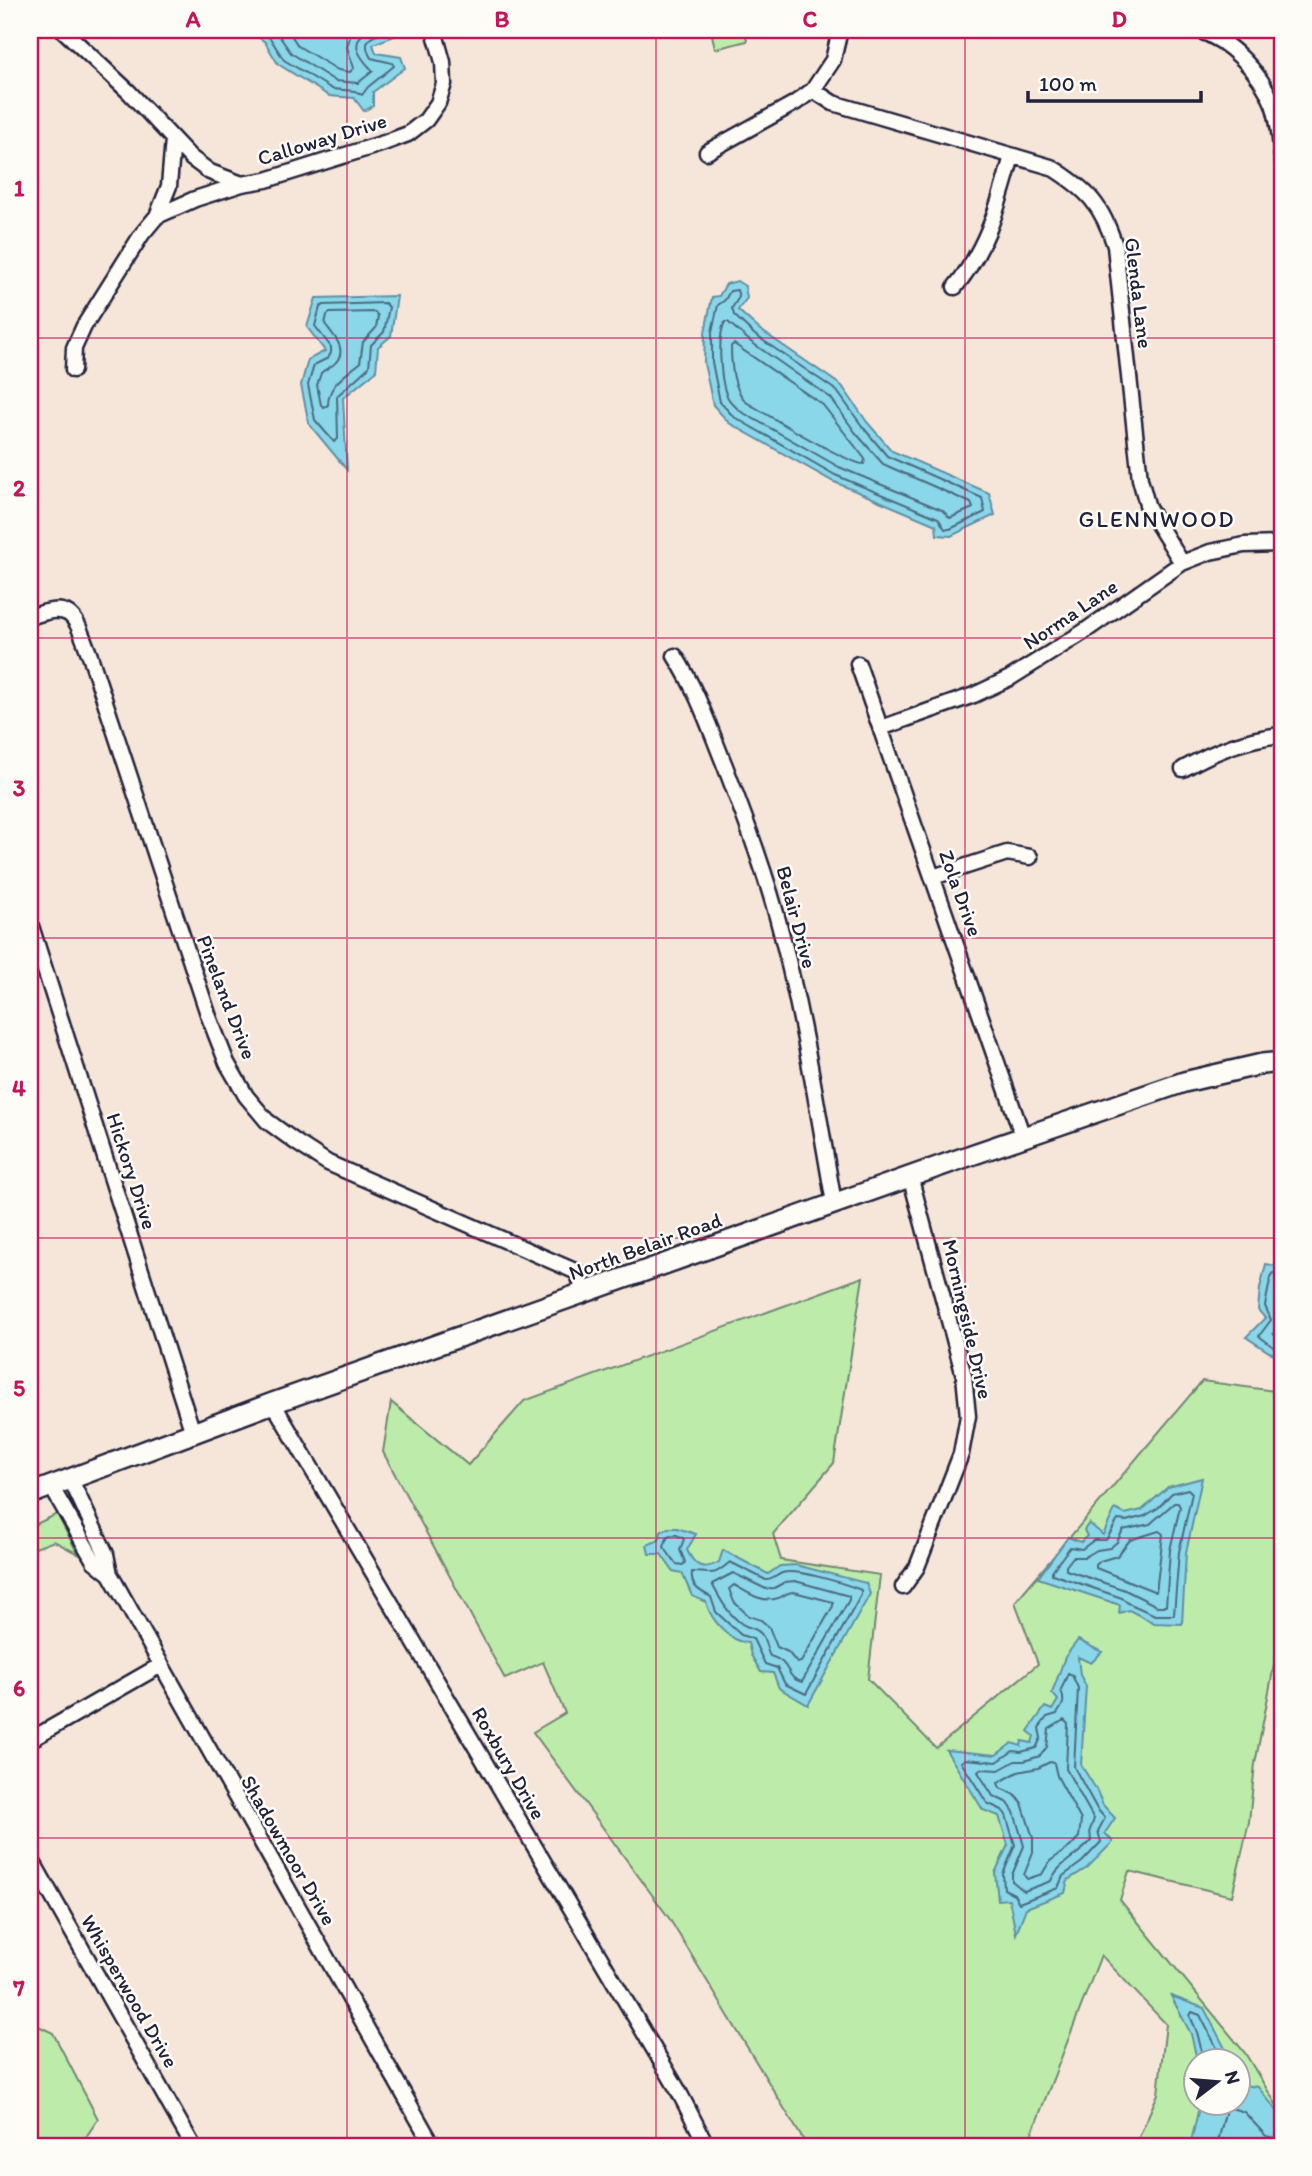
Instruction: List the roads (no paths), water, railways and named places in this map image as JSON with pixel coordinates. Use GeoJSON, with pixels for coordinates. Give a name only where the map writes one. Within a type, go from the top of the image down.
{"type":"FeatureCollection","features":[{"type":"Feature","properties":{"kind":"main road","name":"North Belair Road"},"geometry":{"type":"LineString","coordinates":[[30,1494],[273,1403],[1023,1137],[1184,1082],[1282,1062]]}},
{"type":"Feature","properties":{"kind":"street","name":"Calloway Drive"},"geometry":{"type":"LineString","coordinates":[[62,30],[129,92],[191,158],[210,172],[242,184],[266,180],[384,143],[408,134],[426,120],[438,103],[444,84],[443,62],[433,30]]}},
{"type":"Feature","properties":{"kind":"street"},"geometry":{"type":"LineString","coordinates":[[707,152],[795,103],[813,90],[833,60],[840,30]]}},
{"type":"Feature","properties":{"kind":"street"},"geometry":{"type":"LineString","coordinates":[[1196,30],[1222,42],[1242,59],[1259,80],[1272,104],[1280,135],[1282,158]]}},
{"type":"Feature","properties":{"kind":"street","name":"Glenda Lane"},"geometry":{"type":"LineString","coordinates":[[813,90],[833,103],[1051,167],[1074,182],[1094,201],[1107,221],[1115,246],[1140,479],[1148,508],[1182,563]]}},
{"type":"Feature","properties":{"kind":"street"},"geometry":{"type":"LineString","coordinates":[[73,370],[74,348],[84,327],[142,234],[157,216],[169,186],[173,139]]}},
{"type":"Feature","properties":{"kind":"street"},"geometry":{"type":"LineString","coordinates":[[955,287],[972,266],[990,229],[1012,156]]}},
{"type":"Feature","properties":{"kind":"street"},"geometry":{"type":"LineString","coordinates":[[157,216],[242,184]]}},
{"type":"Feature","properties":{"kind":"street","name":"Norma Lane"},"geometry":{"type":"LineString","coordinates":[[881,727],[974,695],[1010,678],[1082,633],[1182,563],[1210,552],[1244,545],[1282,544]]}},
{"type":"Feature","properties":{"kind":"street","name":"Pineland Drive"},"geometry":{"type":"LineString","coordinates":[[30,617],[55,609],[66,611],[75,620],[94,669],[209,1017],[227,1063],[246,1096],[267,1121],[328,1163],[577,1272],[584,1292]]}},
{"type":"Feature","properties":{"kind":"street","name":"Belair Drive"},"geometry":{"type":"LineString","coordinates":[[675,656],[691,679],[778,918],[800,1013],[834,1203]]}},
{"type":"Feature","properties":{"kind":"street","name":"Zola Drive"},"geometry":{"type":"LineString","coordinates":[[858,664],[1023,1137]]}},
{"type":"Feature","properties":{"kind":"street"},"geometry":{"type":"LineString","coordinates":[[1183,769],[1207,755],[1240,743],[1282,735]]}},
{"type":"Feature","properties":{"kind":"street"},"geometry":{"type":"LineString","coordinates":[[933,877],[1007,853],[1030,857]]}},
{"type":"Feature","properties":{"kind":"street","name":"Hickory Drive"},"geometry":{"type":"LineString","coordinates":[[30,923],[193,1433]]}},
{"type":"Feature","properties":{"kind":"street","name":"Morningside Drive"},"geometry":{"type":"LineString","coordinates":[[903,1587],[917,1567],[961,1454],[968,1416],[964,1376],[910,1176]]}},
{"type":"Feature","properties":{"kind":"street","name":"Roxbury Drive"},"geometry":{"type":"LineString","coordinates":[[273,1403],[671,2078],[707,2146]]}},
{"type":"Feature","properties":{"kind":"street","name":"Shadowmoor Drive"},"geometry":{"type":"LineString","coordinates":[[70,1478],[106,1554],[110,1574],[433,2146]]}},
{"type":"Feature","properties":{"kind":"street","name":"Shadowmoor Drive"},"geometry":{"type":"LineString","coordinates":[[51,1486],[93,1561],[110,1574]]}},
{"type":"Feature","properties":{"kind":"street"},"geometry":{"type":"LineString","coordinates":[[78,1533],[93,1526]]}},
{"type":"Feature","properties":{"kind":"street"},"geometry":{"type":"LineString","coordinates":[[30,1740],[161,1665]]}},
{"type":"Feature","properties":{"kind":"street","name":"Whisperwood Drive"},"geometry":{"type":"LineString","coordinates":[[30,1857],[193,2146]]}},
{"type":"Feature","properties":{"kind":"water"},"geometry":{"type":"Polygon","coordinates":[[[248,30],[405,30],[373,44],[376,53],[401,57],[405,68],[373,92],[373,106],[364,111],[354,98],[329,96],[278,64],[265,42],[248,30]]]}},
{"type":"Feature","properties":{"kind":"water"},"geometry":{"type":"Polygon","coordinates":[[[737,281],[745,286],[747,298],[738,310],[759,329],[842,386],[867,422],[892,451],[989,493],[995,515],[951,536],[937,535],[936,525],[832,481],[729,423],[713,405],[704,363],[705,332],[712,297],[719,296],[726,284],[737,281]]]}},
{"type":"Feature","properties":{"kind":"water"},"geometry":{"type":"Polygon","coordinates":[[[397,296],[391,336],[378,347],[376,371],[343,398],[347,470],[309,424],[301,385],[308,360],[325,351],[307,327],[316,298],[397,296]]]}},
{"type":"Feature","properties":{"kind":"water"},"geometry":{"type":"Polygon","coordinates":[[[1266,1264],[1282,1267],[1282,1357],[1246,1337],[1265,1318],[1258,1310],[1266,1264]]]}},
{"type":"Feature","properties":{"kind":"water"},"geometry":{"type":"Polygon","coordinates":[[[1202,1478],[1186,1553],[1182,1624],[1154,1623],[1129,1610],[1119,1613],[1120,1605],[1038,1578],[1068,1537],[1081,1542],[1087,1536],[1084,1530],[1089,1523],[1103,1535],[1115,1509],[1125,1514],[1142,1510],[1168,1487],[1202,1478]]]}},
{"type":"Feature","properties":{"kind":"water"},"geometry":{"type":"Polygon","coordinates":[[[668,1528],[696,1534],[687,1550],[700,1566],[719,1562],[723,1550],[768,1574],[780,1566],[796,1565],[866,1583],[870,1594],[808,1705],[779,1688],[773,1673],[761,1672],[751,1655],[748,1643],[734,1639],[722,1629],[706,1602],[692,1596],[682,1573],[673,1571],[661,1554],[649,1554],[647,1545],[659,1540],[661,1532],[668,1528]]]}},
{"type":"Feature","properties":{"kind":"water"},"geometry":{"type":"Polygon","coordinates":[[[1078,1640],[1102,1652],[1091,1663],[1078,1657],[1080,1675],[1086,1686],[1081,1765],[1103,1805],[1115,1818],[1105,1833],[1113,1842],[1087,1868],[1068,1880],[1065,1893],[1026,1908],[1016,1934],[1009,1899],[998,1900],[995,1873],[1008,1845],[999,1816],[983,1810],[946,1750],[996,1755],[1012,1743],[1021,1746],[1022,1741],[1032,1743],[1034,1736],[1028,1731],[1045,1707],[1052,1710],[1058,1700],[1052,1693],[1065,1657],[1078,1640]]]}},
{"type":"Feature","properties":{"kind":"water"},"geometry":{"type":"Polygon","coordinates":[[[1171,1996],[1204,2008],[1224,2046],[1194,2046],[1191,2034],[1171,1996]]]}},
{"type":"Feature","properties":{"kind":"water"},"geometry":{"type":"Polygon","coordinates":[[[1252,2086],[1258,2087],[1282,2117],[1282,2146],[1190,2146],[1197,2116],[1252,2116],[1252,2086]]]}},
{"type":"Feature","properties":{"kind":"district","name":"GLENNWOOD"},"geometry":{"type":"Point","coordinates":[1157,519]}}]}
